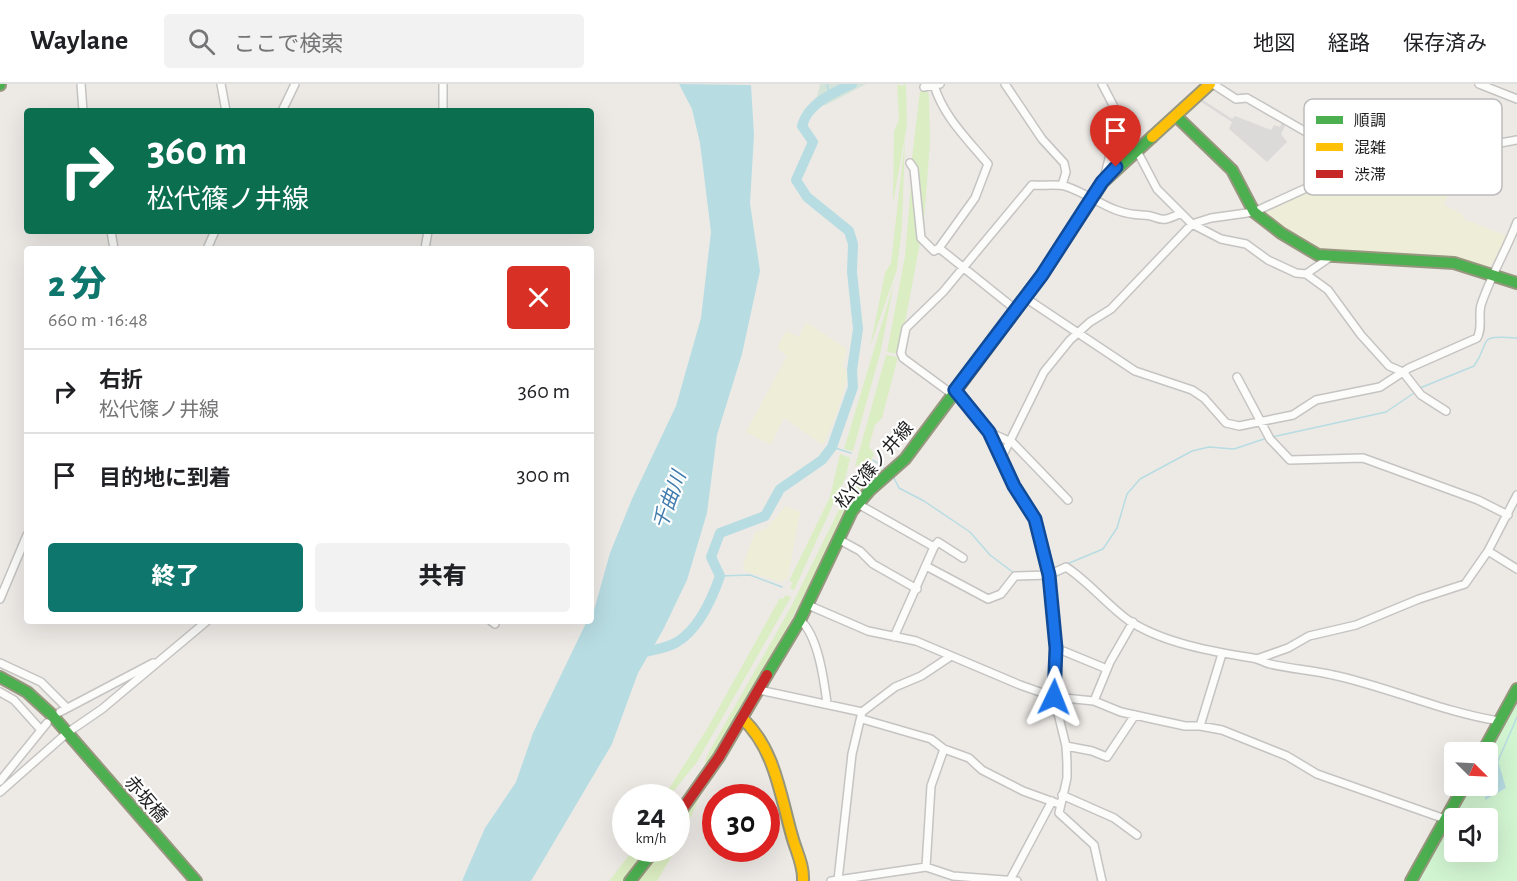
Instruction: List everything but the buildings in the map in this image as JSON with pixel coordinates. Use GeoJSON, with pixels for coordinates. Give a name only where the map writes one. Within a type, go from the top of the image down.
{"type":"FeatureCollection","features":[{"type":"Feature","properties":{"kind":"main road","name":"松代篠ノ井線"},"geometry":{"type":"LineString","coordinates":[[690,798],[719,757],[800,620],[838,539],[858,504],[905,459],[1042,275],[1102,182],[1211,84]]}},
{"type":"Feature","properties":{"kind":"main road"},"geometry":{"type":"LineString","coordinates":[[1176,116],[1232,170],[1254,212],[1281,233],[1318,255],[1329,258],[1454,263],[1517,283]]}},
{"type":"Feature","properties":{"kind":"main road"},"geometry":{"type":"LineString","coordinates":[[0,677],[27,692],[69,735]]}},
{"type":"Feature","properties":{"kind":"main road"},"geometry":{"type":"LineString","coordinates":[[1488,742],[1517,689]]}},
{"type":"Feature","properties":{"kind":"main road"},"geometry":{"type":"LineString","coordinates":[[742,718],[758,738],[784,800],[803,881]]}},
{"type":"Feature","properties":{"kind":"main road","name":"赤坂橋"},"geometry":{"type":"LineString","coordinates":[[69,735],[196,881]]}},
{"type":"Feature","properties":{"kind":"main road"},"geometry":{"type":"LineString","coordinates":[[1411,881],[1444,821]]}},
{"type":"Feature","properties":{"kind":"main road"},"geometry":{"type":"LineString","coordinates":[[630,881],[644,862]]}},
{"type":"Feature","properties":{"kind":"street"},"geometry":{"type":"LineString","coordinates":[[81,84],[83,108]]}},
{"type":"Feature","properties":{"kind":"street"},"geometry":{"type":"LineString","coordinates":[[221,84],[225,108]]}},
{"type":"Feature","properties":{"kind":"street"},"geometry":{"type":"LineString","coordinates":[[283,108],[295,84]]}},
{"type":"Feature","properties":{"kind":"street"},"geometry":{"type":"LineString","coordinates":[[443,84],[443,108]]}},
{"type":"Feature","properties":{"kind":"street"},"geometry":{"type":"LineString","coordinates":[[1005,84],[1042,139],[1064,163],[1066,172],[1062,185]]}},
{"type":"Feature","properties":{"kind":"street"},"geometry":{"type":"LineString","coordinates":[[1102,84],[1156,189],[1192,224],[1221,239],[1246,244],[1268,260],[1288,271],[1306,274],[1328,290],[1372,348],[1389,366],[1404,372],[1417,390],[1446,411]]}},
{"type":"Feature","properties":{"kind":"street"},"geometry":{"type":"LineString","coordinates":[[1211,84],[1236,99],[1247,98],[1304,131]]}},
{"type":"Feature","properties":{"kind":"street"},"geometry":{"type":"LineString","coordinates":[[1479,84],[1517,99]]}},
{"type":"Feature","properties":{"kind":"street"},"geometry":{"type":"LineString","coordinates":[[910,164],[914,169],[921,238],[934,251],[939,248],[975,198],[988,164],[950,119],[938,100],[937,85],[924,87]]}},
{"type":"Feature","properties":{"kind":"street"},"geometry":{"type":"LineString","coordinates":[[1102,182],[1113,140],[1113,107]]}},
{"type":"Feature","properties":{"kind":"street"},"geometry":{"type":"LineString","coordinates":[[1502,143],[1517,140]]}},
{"type":"Feature","properties":{"kind":"street"},"geometry":{"type":"LineString","coordinates":[[951,656],[921,676],[895,687],[862,715],[852,754],[835,880],[868,878],[926,867],[953,876],[1014,880],[1062,795],[1067,778],[1066,746],[1054,697],[1056,648],[1049,575],[1035,519],[1014,486],[989,432],[954,392],[903,358],[901,353],[906,328],[963,269],[1032,185],[1062,185],[1092,197],[1116,212],[1128,215],[1144,214],[1154,219],[1168,220],[1181,213]]}},
{"type":"Feature","properties":{"kind":"street"},"geometry":{"type":"LineString","coordinates":[[1002,457],[1044,372],[1070,340],[1090,321],[1111,309],[1192,224],[1254,212],[1304,189]]}},
{"type":"Feature","properties":{"kind":"street"},"geometry":{"type":"LineString","coordinates":[[1024,297],[1135,371],[1192,390],[1204,398],[1226,423],[1239,426],[1262,423],[1293,415],[1316,400],[1380,387],[1404,372],[1477,338],[1480,333],[1480,309],[1491,274],[1507,247],[1517,222]]}},
{"type":"Feature","properties":{"kind":"street"},"geometry":{"type":"LineString","coordinates":[[939,248],[1015,309]]}},
{"type":"Feature","properties":{"kind":"street"},"geometry":{"type":"LineString","coordinates":[[1306,274],[1329,258]]}},
{"type":"Feature","properties":{"kind":"street"},"geometry":{"type":"LineString","coordinates":[[1238,377],[1269,437],[1290,460],[1363,458],[1478,500],[1508,515]]}},
{"type":"Feature","properties":{"kind":"street"},"geometry":{"type":"LineString","coordinates":[[989,432],[1010,440],[1068,500]]}},
{"type":"Feature","properties":{"kind":"street"},"geometry":{"type":"LineString","coordinates":[[926,566],[988,599],[1001,594],[1015,576],[1049,575],[1066,567],[1133,622],[1171,639],[1222,654],[1257,658],[1288,648],[1309,636],[1375,618],[1419,599],[1465,584],[1488,551],[1517,495]]}},
{"type":"Feature","properties":{"kind":"street"},"geometry":{"type":"LineString","coordinates":[[858,504],[934,547]]}},
{"type":"Feature","properties":{"kind":"street"},"geometry":{"type":"LineString","coordinates":[[838,539],[860,551],[873,564],[917,589]]}},
{"type":"Feature","properties":{"kind":"street"},"geometry":{"type":"LineString","coordinates":[[0,599],[24,542]]}},
{"type":"Feature","properties":{"kind":"street"},"geometry":{"type":"LineString","coordinates":[[894,637],[938,542],[963,558]]}},
{"type":"Feature","properties":{"kind":"street"},"geometry":{"type":"LineString","coordinates":[[1488,551],[1517,569]]}},
{"type":"Feature","properties":{"kind":"street"},"geometry":{"type":"LineString","coordinates":[[808,605],[868,631],[916,641],[1054,697],[1094,701],[1135,715],[1191,727],[1200,726],[1222,730],[1268,747],[1317,774],[1444,819]]}},
{"type":"Feature","properties":{"kind":"street"},"geometry":{"type":"LineString","coordinates":[[800,620],[818,654],[827,703]]}},
{"type":"Feature","properties":{"kind":"street"},"geometry":{"type":"LineString","coordinates":[[1094,701],[1107,669],[1133,622]]}},
{"type":"Feature","properties":{"kind":"street"},"geometry":{"type":"LineString","coordinates":[[0,792],[203,624]]}},
{"type":"Feature","properties":{"kind":"street"},"geometry":{"type":"LineString","coordinates":[[1056,648],[1107,669]]}},
{"type":"Feature","properties":{"kind":"street"},"geometry":{"type":"LineString","coordinates":[[1200,726],[1222,654]]}},
{"type":"Feature","properties":{"kind":"street"},"geometry":{"type":"LineString","coordinates":[[60,712],[162,658]]}},
{"type":"Feature","properties":{"kind":"street"},"geometry":{"type":"LineString","coordinates":[[1257,658],[1267,664],[1334,675],[1420,700],[1458,714],[1499,721]]}},
{"type":"Feature","properties":{"kind":"street"},"geometry":{"type":"LineString","coordinates":[[0,663],[41,682],[67,708]]}},
{"type":"Feature","properties":{"kind":"street"},"geometry":{"type":"LineString","coordinates":[[759,690],[827,703],[931,739],[944,749],[969,758],[982,770],[1023,791],[1056,802]]}},
{"type":"Feature","properties":{"kind":"street"},"geometry":{"type":"LineString","coordinates":[[0,692],[14,700],[41,730]]}},
{"type":"Feature","properties":{"kind":"street"},"geometry":{"type":"LineString","coordinates":[[1066,746],[1092,751],[1107,757],[1135,715]]}},
{"type":"Feature","properties":{"kind":"street"},"geometry":{"type":"LineString","coordinates":[[0,781],[47,723]]}},
{"type":"Feature","properties":{"kind":"street"},"geometry":{"type":"LineString","coordinates":[[926,867],[931,786],[944,749]]}},
{"type":"Feature","properties":{"kind":"street"},"geometry":{"type":"LineString","coordinates":[[1062,795],[1114,818],[1137,835]]}},
{"type":"Feature","properties":{"kind":"street"},"geometry":{"type":"LineString","coordinates":[[1056,802],[1059,813],[1094,845],[1102,881]]}},
{"type":"Feature","properties":{"kind":"shaded area"},"geometry":{"type":"Polygon","coordinates":[[[1200,98],[1232,119],[1235,116],[1271,130],[1274,125],[1280,127],[1282,122],[1286,124],[1281,134],[1287,142],[1267,162],[1229,129],[1232,122],[1198,100],[1200,98]]]}},
{"type":"Feature","properties":{"kind":"green space"},"geometry":{"type":"Polygon","coordinates":[[[820,84],[866,84],[826,105],[810,104],[817,97],[820,84]]]}},
{"type":"Feature","properties":{"kind":"green space"},"geometry":{"type":"Polygon","coordinates":[[[897,84],[901,86],[906,84],[907,125],[893,203],[894,131],[899,120],[897,84]]]}},
{"type":"Feature","properties":{"kind":"green space"},"geometry":{"type":"Polygon","coordinates":[[[926,90],[929,95],[930,142],[923,234],[916,164],[912,158],[920,91],[926,90]]]}},
{"type":"Feature","properties":{"kind":"green space"},"geometry":{"type":"Polygon","coordinates":[[[905,139],[902,226],[897,269],[870,347],[885,273],[891,263],[905,139]]]}},
{"type":"Feature","properties":{"kind":"green space"},"geometry":{"type":"Polygon","coordinates":[[[912,172],[920,243],[899,354],[887,352],[905,256],[912,172]]]}},
{"type":"Feature","properties":{"kind":"green space"},"geometry":{"type":"Polygon","coordinates":[[[1304,194],[1448,195],[1444,205],[1462,214],[1464,219],[1509,237],[1489,270],[1321,252],[1280,229],[1262,212],[1304,194]]]}},
{"type":"Feature","properties":{"kind":"green space"},"geometry":{"type":"Polygon","coordinates":[[[894,283],[881,350],[853,451],[844,449],[894,283]]]}},
{"type":"Feature","properties":{"kind":"green space"},"geometry":{"type":"Polygon","coordinates":[[[806,322],[847,349],[843,367],[849,373],[837,413],[823,445],[784,418],[771,445],[746,432],[787,356],[777,348],[786,331],[799,337],[806,322]]]}},
{"type":"Feature","properties":{"kind":"green space"},"geometry":{"type":"Polygon","coordinates":[[[886,355],[898,357],[882,418],[875,425],[869,446],[874,454],[870,463],[885,471],[823,560],[765,670],[706,771],[705,761],[709,752],[792,605],[850,487],[866,473],[857,468],[864,464],[855,466],[886,355]]]}},
{"type":"Feature","properties":{"kind":"green space"},"geometry":{"type":"Polygon","coordinates":[[[840,454],[850,458],[846,476],[794,590],[790,588],[793,582],[789,581],[830,497],[840,454]]]}},
{"type":"Feature","properties":{"kind":"green space"},"geometry":{"type":"Polygon","coordinates":[[[785,506],[800,512],[788,578],[781,582],[745,571],[743,565],[755,532],[766,529],[785,506]]]}},
{"type":"Feature","properties":{"kind":"green space"},"geometry":{"type":"Polygon","coordinates":[[[786,595],[791,597],[697,762],[679,784],[672,784],[707,729],[780,598],[783,599],[786,595]]]}},
{"type":"Feature","properties":{"kind":"green space"},"geometry":{"type":"Polygon","coordinates":[[[1517,703],[1517,881],[1419,881],[1444,835],[1444,862],[1498,862],[1498,808],[1459,808],[1466,796],[1498,796],[1498,742],[1495,742],[1517,703]]]}},
{"type":"Feature","properties":{"kind":"green space"},"geometry":{"type":"Polygon","coordinates":[[[701,794],[690,818],[690,809],[701,794]]]}},
{"type":"Feature","properties":{"kind":"green space"},"geometry":{"type":"Polygon","coordinates":[[[624,862],[636,862],[622,881],[609,881],[624,862]]]}},
{"type":"Feature","properties":{"kind":"green space"},"geometry":{"type":"Polygon","coordinates":[[[651,862],[668,862],[657,881],[637,881],[651,862]]]}},
{"type":"Feature","properties":{"kind":"water","name":"千曲川"},"geometry":{"type":"Polygon","coordinates":[[[679,84],[751,85],[754,135],[750,203],[760,271],[742,354],[717,435],[707,513],[687,580],[663,630],[638,673],[612,744],[531,881],[462,881],[485,828],[516,782],[533,733],[586,624],[594,624],[594,610],[610,553],[632,499],[676,406],[701,318],[711,232],[700,143],[692,109],[679,84]]]}},
{"type":"Feature","properties":{"kind":"water"},"geometry":{"type":"Polygon","coordinates":[[[1498,761],[1506,788],[1498,793],[1498,761]]]}},
{"type":"Feature","properties":{"kind":"waterway"},"geometry":{"type":"LineString","coordinates":[[827,84],[829,94]]}},
{"type":"Feature","properties":{"kind":"waterway"},"geometry":{"type":"LineString","coordinates":[[642,653],[673,644],[685,636],[698,621],[709,604],[720,576],[711,557],[720,533],[765,516],[780,489],[822,460],[832,447],[853,387],[852,370],[858,329],[852,272],[853,244],[849,231],[807,197],[796,180],[813,142],[802,126],[805,118],[815,105],[852,84]]}},
{"type":"Feature","properties":{"kind":"waterway"},"geometry":{"type":"LineString","coordinates":[[1420,388],[1474,366],[1486,341],[1495,337],[1517,338]]}},
{"type":"Feature","properties":{"kind":"waterway"},"geometry":{"type":"LineString","coordinates":[[1272,437],[1386,412],[1414,393]]}},
{"type":"Feature","properties":{"kind":"waterway"},"geometry":{"type":"LineString","coordinates":[[1067,564],[1103,549],[1117,528],[1127,494],[1140,479],[1192,451],[1209,447],[1234,449],[1267,438]]}},
{"type":"Feature","properties":{"kind":"waterway"},"geometry":{"type":"LineString","coordinates":[[832,447],[851,453]]}},
{"type":"Feature","properties":{"kind":"waterway"},"geometry":{"type":"LineString","coordinates":[[873,460],[886,469]]}},
{"type":"Feature","properties":{"kind":"waterway"},"geometry":{"type":"LineString","coordinates":[[893,476],[899,488],[924,501],[970,532],[990,555],[1014,573]]}},
{"type":"Feature","properties":{"kind":"waterway"},"geometry":{"type":"LineString","coordinates":[[720,576],[750,575],[782,587]]}},
{"type":"Feature","properties":{"kind":"waterway"},"geometry":{"type":"LineString","coordinates":[[1498,761],[1517,717]]}},
{"type":"Feature","properties":{"kind":"traffic: fast"},"geometry":{"type":"LineString","coordinates":[[1176,116],[1232,170],[1254,212],[1281,233],[1318,255],[1454,263],[1517,283]]}},
{"type":"Feature","properties":{"kind":"traffic: fast"},"geometry":{"type":"LineString","coordinates":[[767,675],[800,620],[852,511],[870,490],[905,459],[1042,275],[1103,182],[1152,137]]}},
{"type":"Feature","properties":{"kind":"traffic: fast"},"geometry":{"type":"LineString","coordinates":[[0,677],[27,692],[51,714],[196,881]]}},
{"type":"Feature","properties":{"kind":"traffic: fast"},"geometry":{"type":"LineString","coordinates":[[1488,742],[1517,689]]}},
{"type":"Feature","properties":{"kind":"traffic: fast"},"geometry":{"type":"LineString","coordinates":[[1411,881],[1458,796]]}},
{"type":"Feature","properties":{"kind":"traffic: fast"},"geometry":{"type":"LineString","coordinates":[[630,881],[645,862]]}},
{"type":"Feature","properties":{"kind":"traffic: slow"},"geometry":{"type":"LineString","coordinates":[[1152,137],[1210,84]]}},
{"type":"Feature","properties":{"kind":"traffic: slow"},"geometry":{"type":"LineString","coordinates":[[742,718],[762,744],[775,773],[801,864],[803,881]]}},
{"type":"Feature","properties":{"kind":"traffic: jam"},"geometry":{"type":"LineString","coordinates":[[690,798],[719,757],[767,675]]}},
{"type":"Feature","properties":{"kind":"route"},"geometry":{"type":"LineString","coordinates":[[1054,697],[1056,648],[1049,575],[1035,519],[1014,486],[989,432],[955,390],[1042,275],[1102,182],[1116,167]]}}]}
